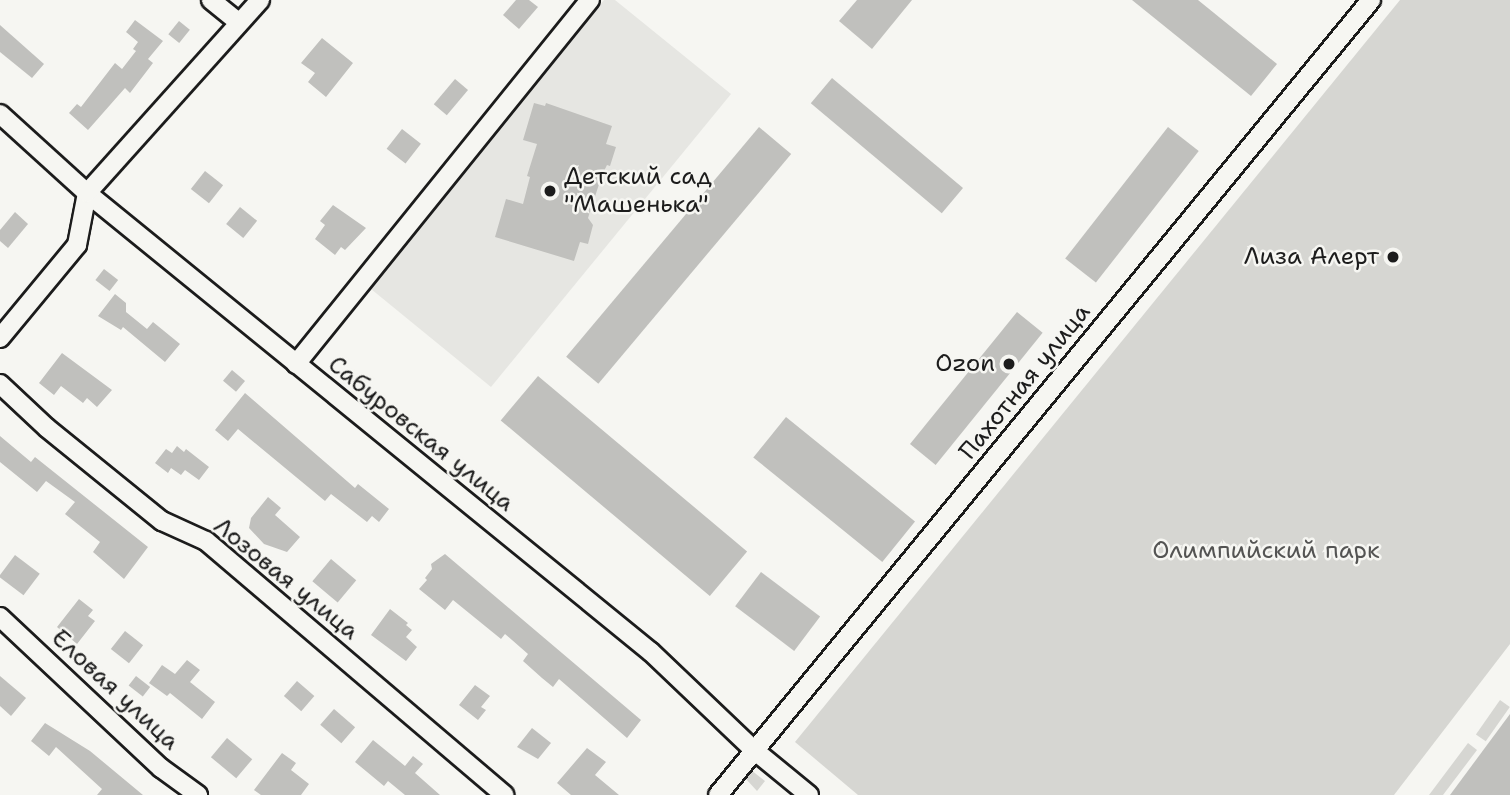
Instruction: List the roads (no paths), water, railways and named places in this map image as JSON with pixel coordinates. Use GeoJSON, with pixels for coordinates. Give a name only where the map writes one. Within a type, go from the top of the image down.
{"type":"FeatureCollection","features":[{"type":"Feature","properties":{"kind":"street"},"geometry":{"type":"LineString","coordinates":[[211,0],[239,23]]}},
{"type":"Feature","properties":{"kind":"street"},"geometry":{"type":"LineString","coordinates":[[0,338],[77,245],[87,193],[260,0]]}},
{"type":"Feature","properties":{"kind":"street"},"geometry":{"type":"LineString","coordinates":[[296,364],[590,0]]}},
{"type":"Feature","properties":{"kind":"street","name":"Пахотная улица"},"geometry":{"type":"LineString","coordinates":[[718,795],[1371,0]]}},
{"type":"Feature","properties":{"kind":"street","name":"Сабуровская улица"},"geometry":{"type":"LineString","coordinates":[[0,114],[87,193],[651,652],[754,750],[809,795]]}},
{"type":"Feature","properties":{"kind":"street","name":"Лозовая улица"},"geometry":{"type":"LineString","coordinates":[[0,384],[47,428],[162,521],[206,541],[503,795]]}},
{"type":"Feature","properties":{"kind":"street","name":"Еловая улица"},"geometry":{"type":"LineString","coordinates":[[0,617],[161,768],[198,795]]}},
{"type":"Feature","properties":{"kind":"place","name":"Детский сад \"Машенька\""},"geometry":{"type":"Point","coordinates":[550,191]}},
{"type":"Feature","properties":{"kind":"place","name":"Лиза Алерт"},"geometry":{"type":"Point","coordinates":[1393,257]}},
{"type":"Feature","properties":{"kind":"place","name":"Ozon"},"geometry":{"type":"Point","coordinates":[1009,364]}},
{"type":"Feature","properties":{"kind":"park label","name":"Олимпийский парк"},"geometry":{"type":"Point","coordinates":[1266,551]}}]}
